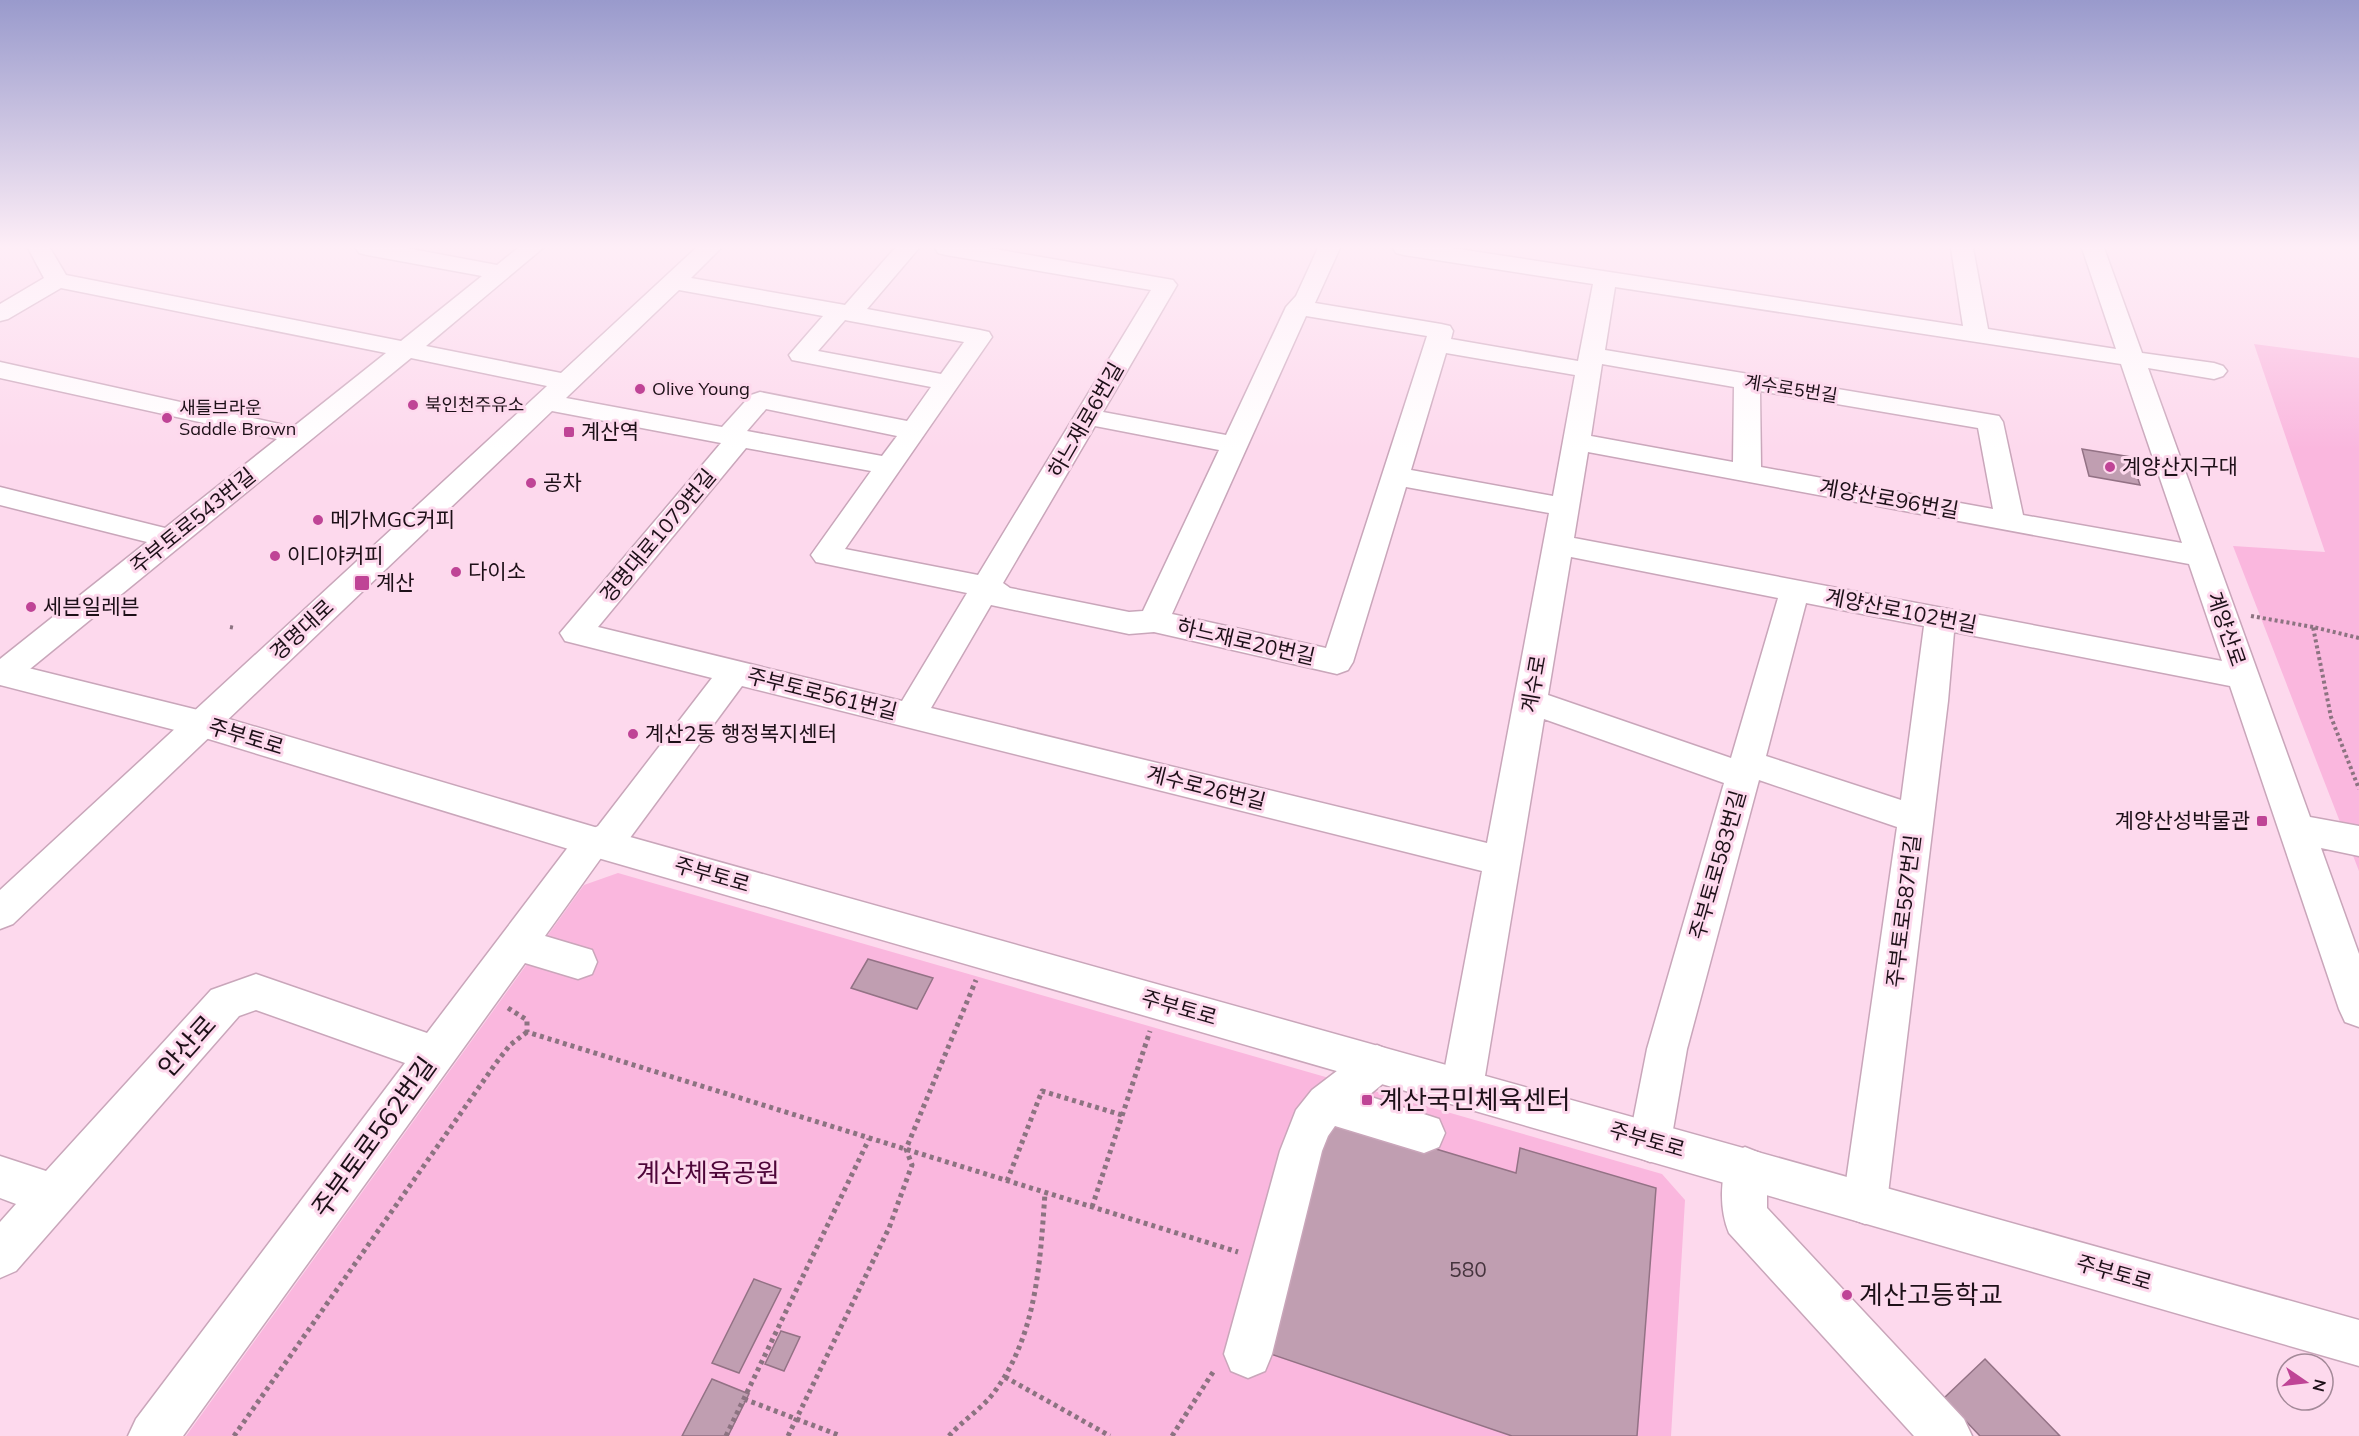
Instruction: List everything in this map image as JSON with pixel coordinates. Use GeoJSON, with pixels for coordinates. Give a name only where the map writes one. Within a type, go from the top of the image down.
{"type":"FeatureCollection","features":[{"type":"Feature","properties":{"kind":"street"},"geometry":{"type":"LineString","coordinates":[[232,315],[406,350],[557,392],[734,437],[889,466]]}},
{"type":"Feature","properties":{"kind":"street","name":"주부토로543번길"},"geometry":{"type":"LineString","coordinates":[[2,673],[450,315]]}},
{"type":"Feature","properties":{"kind":"street","name":"경명대로"},"geometry":{"type":"LineString","coordinates":[[0,913],[639,315]]}},
{"type":"Feature","properties":{"kind":"street"},"geometry":{"type":"LineString","coordinates":[[843,315],[801,355],[940,393]]}},
{"type":"Feature","properties":{"kind":"street"},"geometry":{"type":"LineString","coordinates":[[856,315],[980,338],[826,555],[988,587],[1001,597],[1129,623],[1154,621]]}},
{"type":"Feature","properties":{"kind":"street","name":"하느재로6번길"},"geometry":{"type":"LineString","coordinates":[[910,715],[1147,315]]}},
{"type":"Feature","properties":{"kind":"street","name":"하느재로20번길"},"geometry":{"type":"LineString","coordinates":[[1294,315],[1154,621],[1337,662],[1437,344]]}},
{"type":"Feature","properties":{"kind":"street"},"geometry":{"type":"LineString","coordinates":[[1346,315],[1441,331],[1437,344]]}},
{"type":"Feature","properties":{"kind":"street","name":"계수로"},"geometry":{"type":"LineString","coordinates":[[1462,1088],[1599,315]]}},
{"type":"Feature","properties":{"kind":"street"},"geometry":{"type":"LineString","coordinates":[[1840,315],[2214,372]]}},
{"type":"Feature","properties":{"kind":"street"},"geometry":{"type":"LineString","coordinates":[[1973,315],[1977,336]]}},
{"type":"Feature","properties":{"kind":"street","name":"계양산로"},"geometry":{"type":"LineString","coordinates":[[2117,315],[2359,1009]]}},
{"type":"Feature","properties":{"kind":"street","name":"계수로5번길"},"geometry":{"type":"LineString","coordinates":[[1437,344],[1748,381],[1990,422],[2010,522]]}},
{"type":"Feature","properties":{"kind":"street"},"geometry":{"type":"LineString","coordinates":[[0,370],[298,436]]}},
{"type":"Feature","properties":{"kind":"street"},"geometry":{"type":"LineString","coordinates":[[1747,473],[1748,381]]}},
{"type":"Feature","properties":{"kind":"street","name":"경명대로1079번길"},"geometry":{"type":"LineString","coordinates":[[576,633],[734,437],[760,400],[914,431]]}},
{"type":"Feature","properties":{"kind":"street"},"geometry":{"type":"LineString","coordinates":[[1087,417],[1235,445]]}},
{"type":"Feature","properties":{"kind":"street","name":"계양산로96번길"},"geometry":{"type":"LineString","coordinates":[[1576,442],[2202,557]]}},
{"type":"Feature","properties":{"kind":"street"},"geometry":{"type":"LineString","coordinates":[[1395,476],[1565,507]]}},
{"type":"Feature","properties":{"kind":"street"},"geometry":{"type":"LineString","coordinates":[[0,496],[171,539]]}},
{"type":"Feature","properties":{"kind":"street","name":"계양산로102번길"},"geometry":{"type":"LineString","coordinates":[[1558,545],[2243,677]]}},
{"type":"Feature","properties":{"kind":"street","name":"주부토로583번길"},"geometry":{"type":"LineString","coordinates":[[1650,1141],[1667,1049],[1795,590]]}},
{"type":"Feature","properties":{"kind":"street","name":"주부토로587번길"},"geometry":{"type":"LineString","coordinates":[[1865,1202],[1940,619]]}},
{"type":"Feature","properties":{"kind":"street","name":"주부토로561번길"},"geometry":{"type":"LineString","coordinates":[[576,633],[910,715]]}},
{"type":"Feature","properties":{"kind":"street","name":"주부토로561번길"},"geometry":{"type":"LineString","coordinates":[[598,843],[611,836],[734,672]]}},
{"type":"Feature","properties":{"kind":"street","name":"주부토로"},"geometry":{"type":"LineString","coordinates":[[2,673],[202,724],[598,843],[2359,1343]]}},
{"type":"Feature","properties":{"kind":"street"},"geometry":{"type":"LineString","coordinates":[[1530,702],[1916,819]]}},
{"type":"Feature","properties":{"kind":"street","name":"계수로26번길"},"geometry":{"type":"LineString","coordinates":[[910,715],[1502,861]]}},
{"type":"Feature","properties":{"kind":"street"},"geometry":{"type":"LineString","coordinates":[[2296,829],[2359,840]]}},
{"type":"Feature","properties":{"kind":"street","name":"주부토로562번길"},"geometry":{"type":"LineString","coordinates":[[153,1436],[588,848],[598,843]]}},
{"type":"Feature","properties":{"kind":"street"},"geometry":{"type":"LineString","coordinates":[[517,944],[578,962]]}},
{"type":"Feature","properties":{"kind":"street","name":"안산로"},"geometry":{"type":"LineString","coordinates":[[0,1255],[225,1003],[256,992],[435,1055]]}},
{"type":"Feature","properties":{"kind":"street"},"geometry":{"type":"LineString","coordinates":[[1248,1354],[1301,1150],[1311,1124],[1327,1104],[1377,1064]]}},
{"type":"Feature","properties":{"kind":"street"},"geometry":{"type":"LineString","coordinates":[[1327,1104],[1424,1133]]}},
{"type":"Feature","properties":{"kind":"street"},"geometry":{"type":"LineString","coordinates":[[1745,1168],[1745,1217],[1947,1436]]}},
{"type":"Feature","properties":{"kind":"street"},"geometry":{"type":"LineString","coordinates":[[0,1177],[53,1195]]}},
{"type":"Feature","properties":{"kind":"path"},"geometry":{"type":"LineString","coordinates":[[2220,610],[2359,638]]}},
{"type":"Feature","properties":{"kind":"path"},"geometry":{"type":"LineString","coordinates":[[2313,627],[2331,717],[2359,789]]}},
{"type":"Feature","properties":{"kind":"path"},"geometry":{"type":"LineString","coordinates":[[788,1436],[889,1228],[912,1165],[907,1151],[977,976]]}},
{"type":"Feature","properties":{"kind":"path"},"geometry":{"type":"LineString","coordinates":[[500,1003],[526,1020],[527,1032]]}},
{"type":"Feature","properties":{"kind":"path"},"geometry":{"type":"LineString","coordinates":[[1092,1207],[1151,1027]]}},
{"type":"Feature","properties":{"kind":"path"},"geometry":{"type":"LineString","coordinates":[[527,1032],[1245,1254]]}},
{"type":"Feature","properties":{"kind":"path"},"geometry":{"type":"LineString","coordinates":[[234,1436],[496,1063],[510,1045],[527,1032]]}},
{"type":"Feature","properties":{"kind":"path"},"geometry":{"type":"LineString","coordinates":[[1007,1181],[1042,1091],[1122,1115]]}},
{"type":"Feature","properties":{"kind":"path"},"geometry":{"type":"LineString","coordinates":[[726,1436],[870,1139]]}},
{"type":"Feature","properties":{"kind":"path"},"geometry":{"type":"LineString","coordinates":[[949,1436],[959,1424],[983,1406],[1005,1377],[1026,1331],[1041,1246],[1045,1192]]}},
{"type":"Feature","properties":{"kind":"path"},"geometry":{"type":"LineString","coordinates":[[1005,1377],[1110,1436]]}},
{"type":"Feature","properties":{"kind":"path"},"geometry":{"type":"LineString","coordinates":[[744,1399],[841,1436]]}},
{"type":"Feature","properties":{"kind":"green space"},"geometry":{"type":"Polygon","coordinates":[[[2254,344],[2359,358],[2359,871],[2233,546],[2325,552],[2254,344]]]}},
{"type":"Feature","properties":{"kind":"green space","name":"계산체육공원"},"geometry":{"type":"Polygon","coordinates":[[[618,873],[1662,1174],[1685,1200],[1671,1436],[186,1436],[584,885],[618,873]]]}},
{"type":"Feature","properties":{"kind":"building","name":"계양산지구대"},"geometry":{"type":"Polygon","coordinates":[[[2082,449],[2131,457],[2140,485],[2089,476],[2082,449]]]}},
{"type":"Feature","properties":{"kind":"building"},"geometry":{"type":"Polygon","coordinates":[[[868,959],[933,978],[917,1009],[851,988],[868,959]]]}},
{"type":"Feature","properties":{"kind":"building"},"geometry":{"type":"Polygon","coordinates":[[[1326,1116],[1516,1173],[1520,1148],[1656,1188],[1637,1436],[1512,1436],[1265,1352],[1326,1116]]]}},
{"type":"Feature","properties":{"kind":"building"},"geometry":{"type":"Polygon","coordinates":[[[754,1279],[781,1289],[739,1373],[712,1363],[754,1279]]]}},
{"type":"Feature","properties":{"kind":"building"},"geometry":{"type":"Polygon","coordinates":[[[781,1331],[800,1337],[784,1371],[765,1364],[781,1331]]]}},
{"type":"Feature","properties":{"kind":"building"},"geometry":{"type":"Polygon","coordinates":[[[1985,1359],[2060,1436],[1980,1436],[1944,1398],[1985,1359]]]}},
{"type":"Feature","properties":{"kind":"building"},"geometry":{"type":"Polygon","coordinates":[[[712,1379],[749,1394],[728,1436],[682,1436],[712,1379]]]}},
{"type":"Feature","properties":{"kind":"place","name":"Olive Young"},"geometry":{"type":"Point","coordinates":[640,389]}},
{"type":"Feature","properties":{"kind":"place","name":"북인천주유소"},"geometry":{"type":"Point","coordinates":[413,405]}},
{"type":"Feature","properties":{"kind":"place","name":"새들브라운 Saddle Brown"},"geometry":{"type":"Point","coordinates":[167,418]}},
{"type":"Feature","properties":{"kind":"place","name":"계산역"},"geometry":{"type":"Point","coordinates":[569,432]}},
{"type":"Feature","properties":{"kind":"place","name":"계양산지구대"},"geometry":{"type":"Point","coordinates":[2110,467]}},
{"type":"Feature","properties":{"kind":"place","name":"공차"},"geometry":{"type":"Point","coordinates":[531,483]}},
{"type":"Feature","properties":{"kind":"place","name":"메가MGC커피"},"geometry":{"type":"Point","coordinates":[318,520]}},
{"type":"Feature","properties":{"kind":"place","name":"이디야커피"},"geometry":{"type":"Point","coordinates":[275,556]}},
{"type":"Feature","properties":{"kind":"place","name":"다이소"},"geometry":{"type":"Point","coordinates":[456,572]}},
{"type":"Feature","properties":{"kind":"place","name":"계산"},"geometry":{"type":"Point","coordinates":[362,583]}},
{"type":"Feature","properties":{"kind":"place","name":"세븐일레븐"},"geometry":{"type":"Point","coordinates":[31,607]}},
{"type":"Feature","properties":{"kind":"place","name":"계산2동 행정복지센터"},"geometry":{"type":"Point","coordinates":[633,734]}},
{"type":"Feature","properties":{"kind":"place","name":"계양산성박물관"},"geometry":{"type":"Point","coordinates":[2262,821]}},
{"type":"Feature","properties":{"kind":"place","name":"계산국민체육센터"},"geometry":{"type":"Point","coordinates":[1367,1100]}},
{"type":"Feature","properties":{"kind":"place","name":"계산고등학교"},"geometry":{"type":"Point","coordinates":[1847,1295]}}]}
